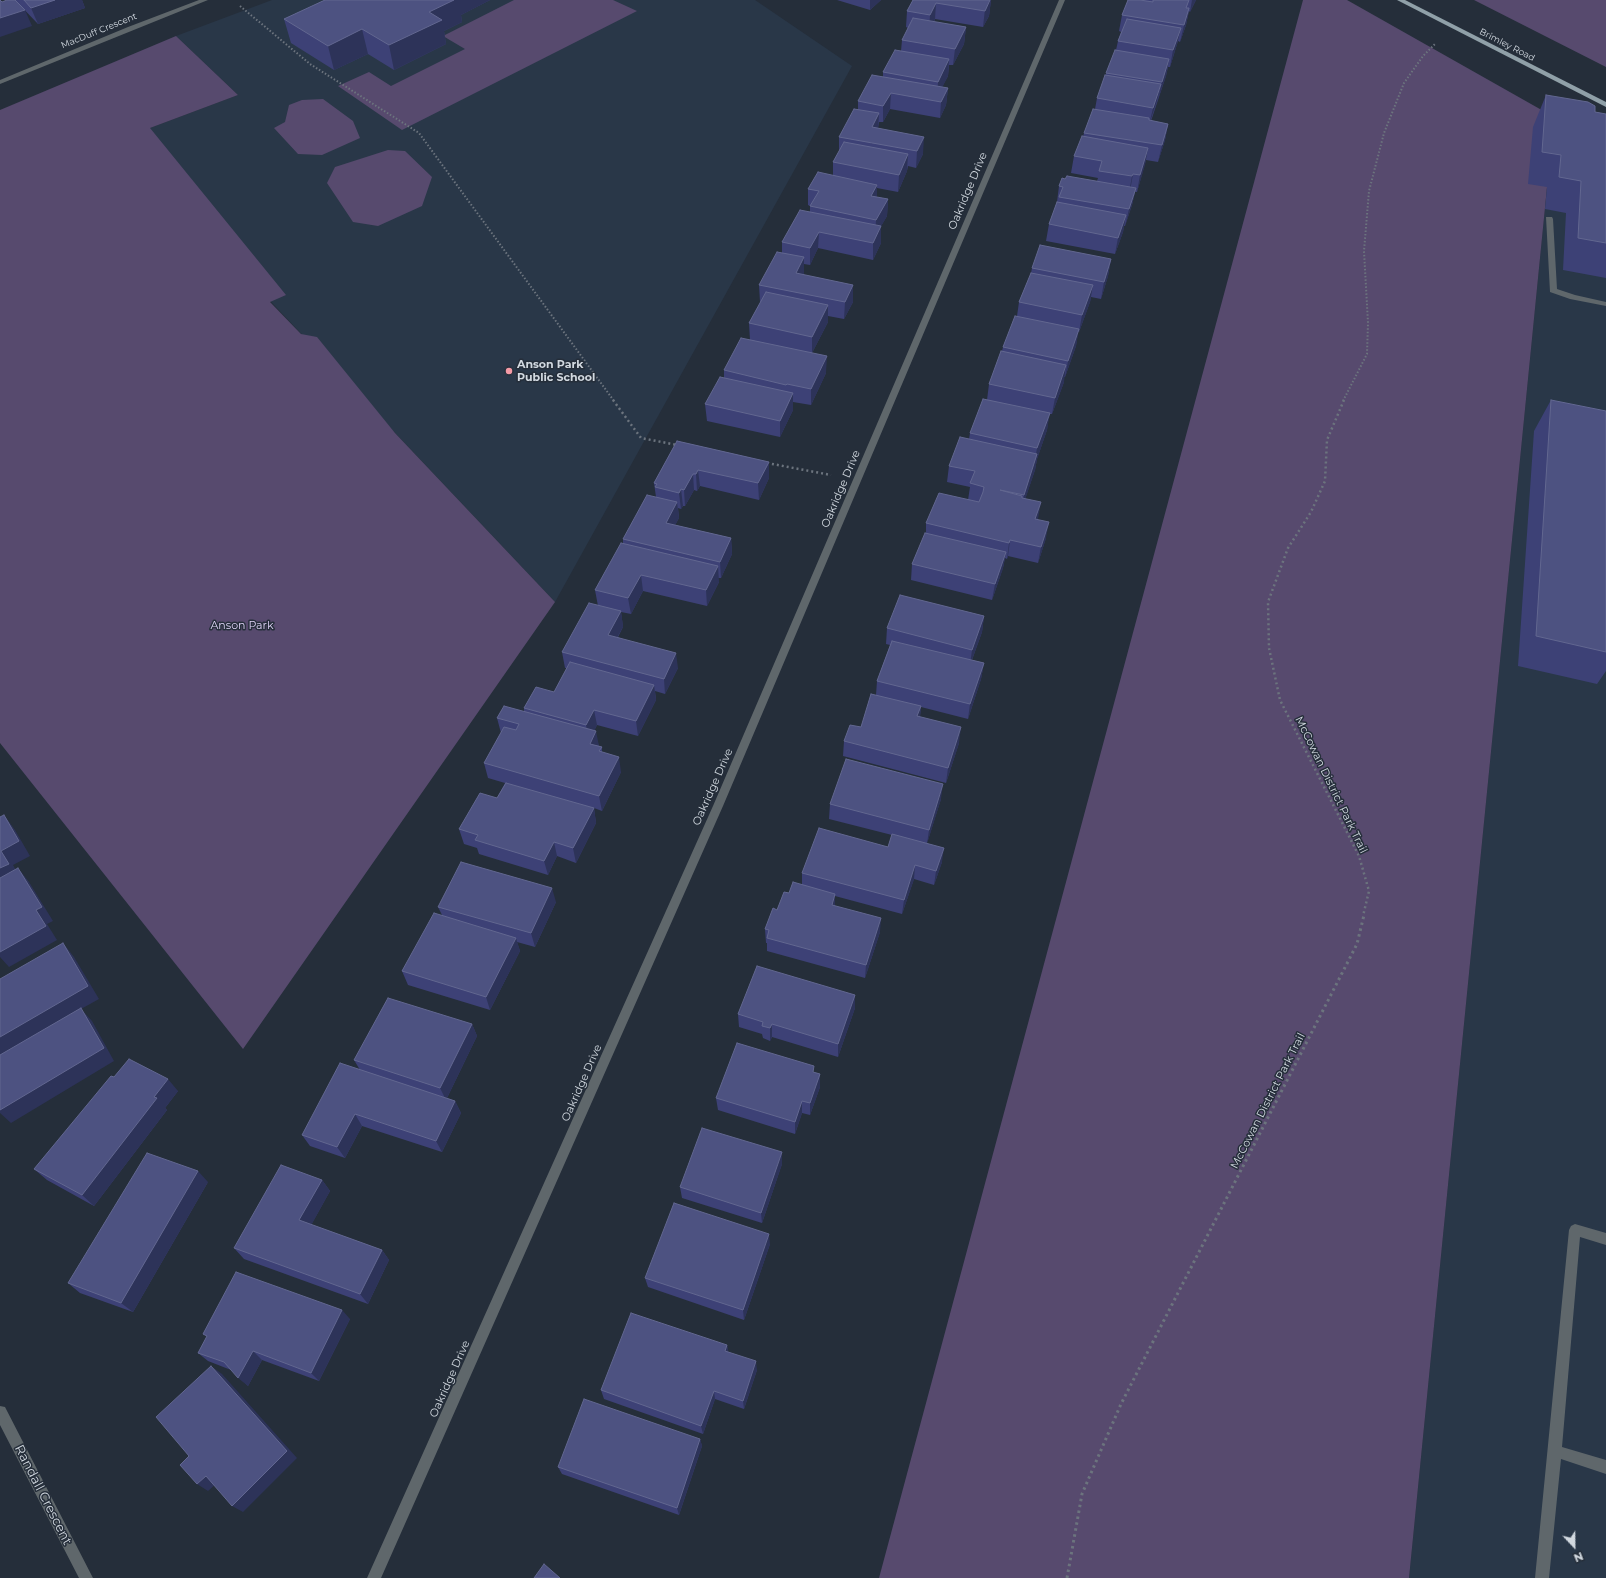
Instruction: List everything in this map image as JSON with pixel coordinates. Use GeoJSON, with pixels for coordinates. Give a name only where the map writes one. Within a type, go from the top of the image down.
{"type":"FeatureCollection","features":[{"type":"Feature","properties":{"kind":"main road","name":"Brimley Road"},"geometry":{"type":"LineString","coordinates":[[1400,0],[1606,106]]}},
{"type":"Feature","properties":{"kind":"street","name":"MacDuff Crescent"},"geometry":{"type":"LineString","coordinates":[[0,82],[130,28],[205,0]]}},
{"type":"Feature","properties":{"kind":"street","name":"Oakridge Drive"},"geometry":{"type":"LineString","coordinates":[[374,1578],[721,799],[859,479],[1062,0]]}},
{"type":"Feature","properties":{"kind":"street"},"geometry":{"type":"LineString","coordinates":[[1549,219],[1554,290],[1573,297],[1606,304]]}},
{"type":"Feature","properties":{"kind":"street"},"geometry":{"type":"LineString","coordinates":[[1542,1578],[1575,1230],[1606,1239]]}},
{"type":"Feature","properties":{"kind":"street","name":"Randall Crescent"},"geometry":{"type":"LineString","coordinates":[[0,1412],[86,1578]]}},
{"type":"Feature","properties":{"kind":"street"},"geometry":{"type":"LineString","coordinates":[[1555,1452],[1606,1467]]}},
{"type":"Feature","properties":{"kind":"path"},"geometry":{"type":"LineString","coordinates":[[240,6],[310,64],[419,133],[641,438],[679,446]]}},
{"type":"Feature","properties":{"kind":"path","name":"McCowan District Park Trail"},"geometry":{"type":"LineString","coordinates":[[1067,1578],[1082,1494],[1121,1404],[1357,944],[1370,891],[1358,856],[1349,836],[1280,700],[1269,648],[1268,602],[1288,548],[1311,512],[1325,481],[1327,440],[1346,394],[1367,354],[1368,323],[1364,251],[1369,191],[1384,133],[1404,83],[1423,56],[1453,27]]}},
{"type":"Feature","properties":{"kind":"path"},"geometry":{"type":"LineString","coordinates":[[762,462],[859,479]]}},
{"type":"Feature","properties":{"kind":"shaded area","name":"Anson Park Public School"},"geometry":{"type":"Polygon","coordinates":[[[272,0],[755,0],[852,66],[555,602],[118,140],[238,95],[176,36],[272,0]]]}},
{"type":"Feature","properties":{"kind":"shaded area"},"geometry":{"type":"Polygon","coordinates":[[[1554,117],[1606,145],[1606,1578],[1409,1578],[1554,117]]]}},
{"type":"Feature","properties":{"kind":"green space"},"geometry":{"type":"Polygon","coordinates":[[[514,0],[613,0],[637,11],[402,130],[338,86],[369,72],[391,86],[465,49],[443,36],[514,0]]]}},
{"type":"Feature","properties":{"kind":"green space"},"geometry":{"type":"Polygon","coordinates":[[[1303,0],[1347,0],[1554,117],[1409,1578],[879,1578],[1303,0]]]}},
{"type":"Feature","properties":{"kind":"green space"},"geometry":{"type":"Polygon","coordinates":[[[1474,0],[1606,0],[1606,67],[1474,0]]]}},
{"type":"Feature","properties":{"kind":"green space","name":"Anson Park"},"geometry":{"type":"Polygon","coordinates":[[[176,36],[238,95],[150,128],[286,295],[270,302],[301,334],[317,337],[395,433],[555,602],[243,1049],[0,743],[0,110],[176,36]]]}},
{"type":"Feature","properties":{"kind":"green space"},"geometry":{"type":"Polygon","coordinates":[[[323,99],[353,121],[360,138],[322,155],[298,154],[274,128],[285,122],[289,105],[302,100],[323,99]]]}},
{"type":"Feature","properties":{"kind":"green space"},"geometry":{"type":"Polygon","coordinates":[[[388,150],[405,151],[432,177],[422,206],[378,226],[353,222],[327,183],[335,167],[388,150]]]}},
{"type":"Feature","properties":{"kind":"building"},"geometry":{"type":"Polygon","coordinates":[[[0,0],[2,2],[7,0],[15,0],[25,10],[0,18],[0,0]]]}},
{"type":"Feature","properties":{"kind":"building"},"geometry":{"type":"Polygon","coordinates":[[[24,0],[55,0],[31,8],[24,0]]]}},
{"type":"Feature","properties":{"kind":"building"},"geometry":{"type":"Polygon","coordinates":[[[325,0],[454,0],[429,12],[442,20],[389,45],[362,29],[328,46],[284,19],[325,0]]]}},
{"type":"Feature","properties":{"kind":"building"},"geometry":{"type":"Polygon","coordinates":[[[913,0],[990,0],[985,11],[936,3],[930,15],[907,11],[913,0]]]}},
{"type":"Feature","properties":{"kind":"building"},"geometry":{"type":"Polygon","coordinates":[[[1128,0],[1153,2],[1153,0],[1189,0],[1186,8],[1189,8],[1184,25],[1122,15],[1128,0]]]}},
{"type":"Feature","properties":{"kind":"building"},"geometry":{"type":"Polygon","coordinates":[[[913,18],[966,27],[955,49],[902,40],[913,18]]]}},
{"type":"Feature","properties":{"kind":"building"},"geometry":{"type":"Polygon","coordinates":[[[1127,19],[1181,28],[1173,50],[1118,41],[1127,19]]]}},
{"type":"Feature","properties":{"kind":"building"},"geometry":{"type":"Polygon","coordinates":[[[895,50],[949,59],[938,82],[883,72],[895,50]]]}},
{"type":"Feature","properties":{"kind":"building"},"geometry":{"type":"Polygon","coordinates":[[[1115,50],[1169,59],[1162,82],[1106,73],[1115,50]]]}},
{"type":"Feature","properties":{"kind":"building"},"geometry":{"type":"Polygon","coordinates":[[[872,75],[948,88],[941,102],[891,93],[883,106],[858,101],[872,75]]]}},
{"type":"Feature","properties":{"kind":"building"},"geometry":{"type":"Polygon","coordinates":[[[1105,75],[1161,84],[1153,108],[1097,98],[1105,75]]]}},
{"type":"Feature","properties":{"kind":"building"},"geometry":{"type":"Polygon","coordinates":[[[1546,95],[1588,102],[1595,106],[1595,112],[1606,114],[1606,243],[1578,238],[1581,181],[1559,177],[1561,155],[1542,152],[1546,95]]]}},
{"type":"Feature","properties":{"kind":"building"},"geometry":{"type":"Polygon","coordinates":[[[854,109],[879,113],[872,127],[924,137],[917,151],[839,137],[854,109]]]}},
{"type":"Feature","properties":{"kind":"building"},"geometry":{"type":"Polygon","coordinates":[[[1093,109],[1149,118],[1149,120],[1168,124],[1162,145],[1084,133],[1093,109]]]}},
{"type":"Feature","properties":{"kind":"building"},"geometry":{"type":"Polygon","coordinates":[[[1082,136],[1148,148],[1140,175],[1133,174],[1132,176],[1099,171],[1102,161],[1074,156],[1082,136]]]}},
{"type":"Feature","properties":{"kind":"building"},"geometry":{"type":"Polygon","coordinates":[[[844,142],[908,154],[899,175],[833,162],[844,142]]]}},
{"type":"Feature","properties":{"kind":"building"},"geometry":{"type":"Polygon","coordinates":[[[818,172],[877,185],[871,196],[888,199],[876,220],[810,206],[819,191],[808,189],[818,172]]]}},
{"type":"Feature","properties":{"kind":"building"},"geometry":{"type":"Polygon","coordinates":[[[1067,176],[1136,188],[1129,209],[1059,197],[1063,187],[1059,186],[1062,178],[1065,179],[1067,176]]]}},
{"type":"Feature","properties":{"kind":"building"},"geometry":{"type":"Polygon","coordinates":[[[1057,202],[1126,215],[1118,238],[1049,224],[1057,202]]]}},
{"type":"Feature","properties":{"kind":"building"},"geometry":{"type":"Polygon","coordinates":[[[800,210],[881,226],[873,243],[819,232],[810,248],[782,242],[800,210]]]}},
{"type":"Feature","properties":{"kind":"building"},"geometry":{"type":"Polygon","coordinates":[[[1040,245],[1111,259],[1104,282],[1032,268],[1040,245]]]}},
{"type":"Feature","properties":{"kind":"building"},"geometry":{"type":"Polygon","coordinates":[[[777,252],[804,257],[796,273],[853,285],[845,302],[759,285],[777,252]]]}},
{"type":"Feature","properties":{"kind":"building"},"geometry":{"type":"Polygon","coordinates":[[[1031,273],[1093,285],[1082,315],[1019,302],[1031,273]]]}},
{"type":"Feature","properties":{"kind":"building"},"geometry":{"type":"Polygon","coordinates":[[[766,292],[828,305],[812,337],[749,323],[766,292]]]}},
{"type":"Feature","properties":{"kind":"building"},"geometry":{"type":"Polygon","coordinates":[[[1015,316],[1079,329],[1068,361],[1003,347],[1015,316]]]}},
{"type":"Feature","properties":{"kind":"building"},"geometry":{"type":"Polygon","coordinates":[[[741,338],[827,356],[811,389],[786,385],[724,370],[741,338]]]}},
{"type":"Feature","properties":{"kind":"building"},"geometry":{"type":"Polygon","coordinates":[[[1001,351],[1066,365],[1055,398],[989,384],[1001,351]]]}},
{"type":"Feature","properties":{"kind":"building"},"geometry":{"type":"Polygon","coordinates":[[[720,377],[793,393],[780,421],[705,404],[720,377]]]}},
{"type":"Feature","properties":{"kind":"building"},"geometry":{"type":"Polygon","coordinates":[[[983,399],[1050,413],[1037,448],[970,433],[983,399]]]}},
{"type":"Feature","properties":{"kind":"building"},"geometry":{"type":"Polygon","coordinates":[[[1551,400],[1606,411],[1606,652],[1536,636],[1551,400]]]}},
{"type":"Feature","properties":{"kind":"building"},"geometry":{"type":"Polygon","coordinates":[[[960,437],[1037,454],[1024,495],[1000,490],[1022,496],[1022,498],[1041,502],[1035,519],[1049,522],[1041,547],[1010,540],[1009,543],[926,523],[939,493],[979,502],[983,492],[984,487],[970,483],[975,471],[949,466],[960,437]]]}},
{"type":"Feature","properties":{"kind":"building"},"geometry":{"type":"Polygon","coordinates":[[[677,441],[769,462],[758,483],[698,470],[696,474],[693,474],[684,490],[681,489],[679,493],[655,487],[657,484],[654,483],[677,441]]]}},
{"type":"Feature","properties":{"kind":"building"},"geometry":{"type":"Polygon","coordinates":[[[647,495],[677,502],[666,523],[731,538],[720,562],[623,539],[647,495]]]}},
{"type":"Feature","properties":{"kind":"building"},"geometry":{"type":"Polygon","coordinates":[[[925,533],[1006,552],[995,584],[912,564],[925,533]]]}},
{"type":"Feature","properties":{"kind":"building"},"geometry":{"type":"Polygon","coordinates":[[[621,543],[718,566],[706,590],[641,575],[628,598],[595,590],[621,543]]]}},
{"type":"Feature","properties":{"kind":"building"},"geometry":{"type":"Polygon","coordinates":[[[900,595],[984,616],[972,650],[887,628],[900,595]]]}},
{"type":"Feature","properties":{"kind":"building"},"geometry":{"type":"Polygon","coordinates":[[[589,603],[621,611],[608,635],[676,653],[664,679],[562,652],[589,603]]]}},
{"type":"Feature","properties":{"kind":"building"},"geometry":{"type":"Polygon","coordinates":[[[892,641],[984,663],[970,704],[877,681],[892,641]]]}},
{"type":"Feature","properties":{"kind":"building"},"geometry":{"type":"Polygon","coordinates":[[[570,662],[654,685],[636,721],[594,710],[586,725],[524,708],[536,687],[554,692],[570,662]]]}},
{"type":"Feature","properties":{"kind":"building"},"geometry":{"type":"Polygon","coordinates":[[[871,694],[921,706],[917,716],[961,727],[948,768],[844,741],[850,725],[861,727],[871,694]]]}},
{"type":"Feature","properties":{"kind":"building"},"geometry":{"type":"Polygon","coordinates":[[[504,706],[596,731],[590,744],[602,747],[599,751],[619,757],[599,796],[484,763],[504,727],[516,730],[519,724],[497,718],[504,706]]]}},
{"type":"Feature","properties":{"kind":"building"},"geometry":{"type":"Polygon","coordinates":[[[846,759],[943,784],[929,830],[830,804],[846,759]]]}},
{"type":"Feature","properties":{"kind":"building"},"geometry":{"type":"Polygon","coordinates":[[[506,783],[594,808],[573,848],[554,842],[544,861],[475,840],[478,835],[459,829],[480,793],[497,798],[506,783]]]}},
{"type":"Feature","properties":{"kind":"building"},"geometry":{"type":"Polygon","coordinates":[[[4,815],[19,841],[1,851],[9,864],[0,868],[0,817],[4,815]]]}},
{"type":"Feature","properties":{"kind":"building"},"geometry":{"type":"Polygon","coordinates":[[[819,828],[888,847],[892,834],[944,848],[936,871],[915,865],[904,900],[802,873],[819,828]]]}},
{"type":"Feature","properties":{"kind":"building"},"geometry":{"type":"Polygon","coordinates":[[[461,862],[552,888],[531,933],[438,907],[461,862]]]}},
{"type":"Feature","properties":{"kind":"building"},"geometry":{"type":"Polygon","coordinates":[[[18,868],[42,907],[36,910],[46,926],[0,952],[0,878],[18,868]]]}},
{"type":"Feature","properties":{"kind":"building"},"geometry":{"type":"Polygon","coordinates":[[[793,882],[835,894],[832,905],[881,918],[866,965],[767,938],[769,930],[765,929],[773,908],[777,910],[784,892],[789,893],[793,882]]]}},
{"type":"Feature","properties":{"kind":"building"},"geometry":{"type":"Polygon","coordinates":[[[434,913],[516,938],[486,997],[402,971],[434,913]]]}},
{"type":"Feature","properties":{"kind":"building"},"geometry":{"type":"Polygon","coordinates":[[[63,943],[88,986],[0,1037],[0,979],[63,943]]]}},
{"type":"Feature","properties":{"kind":"building"},"geometry":{"type":"Polygon","coordinates":[[[757,966],[855,995],[838,1044],[772,1024],[770,1028],[762,1026],[763,1022],[738,1014],[757,966]]]}},
{"type":"Feature","properties":{"kind":"building"},"geometry":{"type":"Polygon","coordinates":[[[388,998],[472,1024],[440,1088],[354,1060],[388,998]]]}},
{"type":"Feature","properties":{"kind":"building"},"geometry":{"type":"Polygon","coordinates":[[[81,1008],[104,1048],[0,1110],[0,1055],[81,1008]]]}},
{"type":"Feature","properties":{"kind":"building"},"geometry":{"type":"Polygon","coordinates":[[[737,1043],[814,1066],[813,1072],[820,1074],[810,1103],[802,1101],[795,1122],[716,1098],[737,1043]]]}},
{"type":"Feature","properties":{"kind":"building"},"geometry":{"type":"Polygon","coordinates":[[[129,1059],[168,1079],[154,1097],[157,1098],[82,1195],[34,1169],[111,1076],[114,1077],[129,1059]]]}},
{"type":"Feature","properties":{"kind":"building"},"geometry":{"type":"Polygon","coordinates":[[[340,1063],[455,1101],[436,1141],[355,1114],[337,1147],[302,1135],[340,1063]]]}},
{"type":"Feature","properties":{"kind":"building"},"geometry":{"type":"Polygon","coordinates":[[[702,1128],[782,1152],[761,1213],[680,1187],[702,1128]]]}},
{"type":"Feature","properties":{"kind":"building"},"geometry":{"type":"Polygon","coordinates":[[[147,1153],[198,1171],[121,1303],[68,1283],[147,1153]]]}},
{"type":"Feature","properties":{"kind":"building"},"geometry":{"type":"Polygon","coordinates":[[[281,1165],[322,1180],[299,1220],[382,1250],[360,1294],[234,1248],[281,1165]]]}},
{"type":"Feature","properties":{"kind":"building"},"geometry":{"type":"Polygon","coordinates":[[[674,1203],[769,1234],[743,1310],[645,1278],[674,1203]]]}},
{"type":"Feature","properties":{"kind":"building"},"geometry":{"type":"Polygon","coordinates":[[[236,1272],[342,1310],[311,1373],[253,1351],[238,1378],[224,1362],[198,1353],[207,1336],[203,1334],[236,1272]]]}},
{"type":"Feature","properties":{"kind":"building"},"geometry":{"type":"Polygon","coordinates":[[[631,1313],[727,1345],[725,1351],[756,1361],[743,1401],[714,1391],[701,1426],[601,1390],[631,1313]]]}},
{"type":"Feature","properties":{"kind":"building"},"geometry":{"type":"Polygon","coordinates":[[[211,1366],[287,1451],[232,1506],[206,1476],[197,1484],[180,1465],[189,1456],[156,1417],[211,1366]]]}},
{"type":"Feature","properties":{"kind":"building"},"geometry":{"type":"Polygon","coordinates":[[[584,1399],[700,1439],[677,1508],[558,1467],[584,1399]]]}},
{"type":"Feature","properties":{"kind":"building"},"geometry":{"type":"Polygon","coordinates":[[[544,1564],[560,1578],[534,1578],[544,1564]]]}},
{"type":"Feature","properties":{"kind":"place","name":"Anson Park Public School"},"geometry":{"type":"Point","coordinates":[509,371]}}]}
